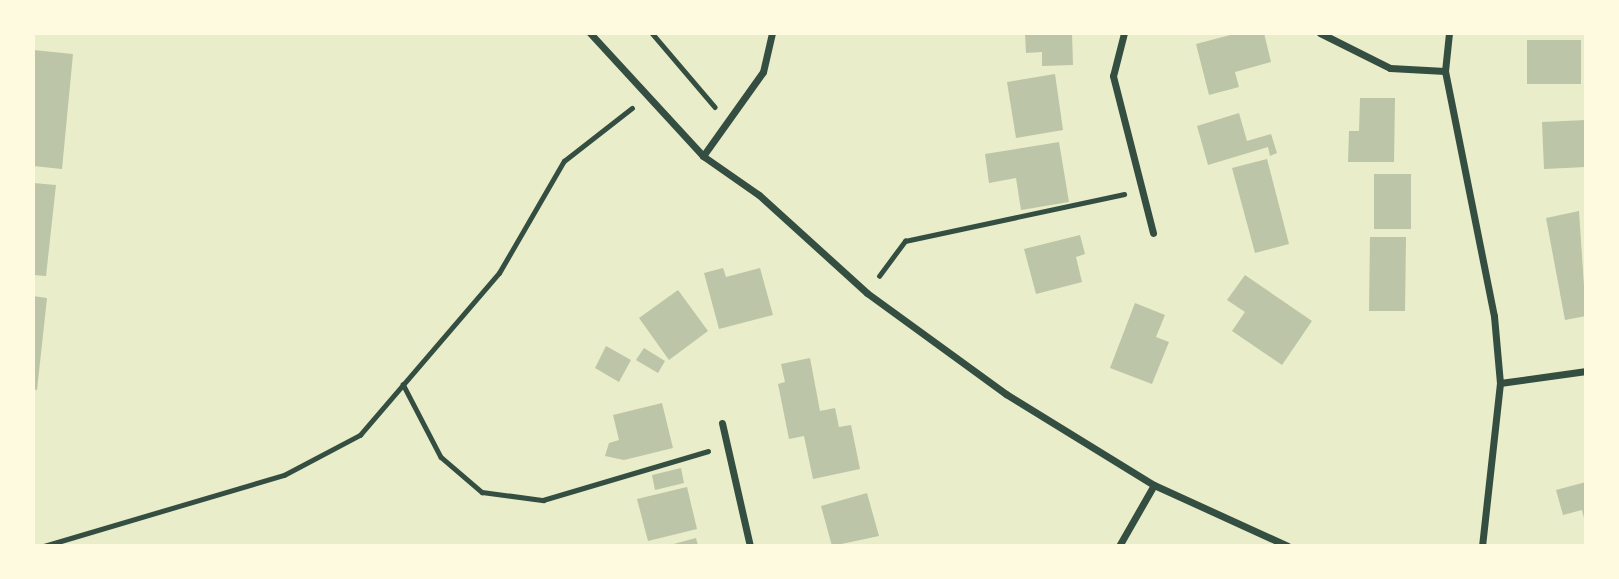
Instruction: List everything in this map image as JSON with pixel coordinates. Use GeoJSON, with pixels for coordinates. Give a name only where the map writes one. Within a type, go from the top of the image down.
{"type":"FeatureCollection","features":[{"type":"Feature","properties":{"kind":"street"},"geometry":{"type":"LineString","coordinates":[[590,33],[645,98],[703,156],[759,195],[867,293],[1006,394],[1154,485],[1287,546]]}},
{"type":"Feature","properties":{"kind":"street"},"geometry":{"type":"LineString","coordinates":[[703,156],[764,72],[772,33]]}},
{"type":"Feature","properties":{"kind":"street"},"geometry":{"type":"LineString","coordinates":[[1124,33],[1113,76],[1153,233]]}},
{"type":"Feature","properties":{"kind":"street"},"geometry":{"type":"LineString","coordinates":[[1320,33],[1390,68],[1445,71]]}},
{"type":"Feature","properties":{"kind":"street"},"geometry":{"type":"LineString","coordinates":[[1449,33],[1445,71],[1494,316],[1500,383],[1482,546]]}},
{"type":"Feature","properties":{"kind":"street"},"geometry":{"type":"LineString","coordinates":[[1500,383],[1586,371]]}},
{"type":"Feature","properties":{"kind":"street"},"geometry":{"type":"LineString","coordinates":[[722,423],[750,546]]}},
{"type":"Feature","properties":{"kind":"street"},"geometry":{"type":"LineString","coordinates":[[1119,546],[1154,485]]}},
{"type":"Feature","properties":{"kind":"path"},"geometry":{"type":"LineString","coordinates":[[652,33],[728,121]]}},
{"type":"Feature","properties":{"kind":"path"},"geometry":{"type":"LineString","coordinates":[[44,546],[284,475],[360,435],[499,273],[564,162],[645,98]]}},
{"type":"Feature","properties":{"kind":"path"},"geometry":{"type":"LineString","coordinates":[[867,293],[905,241],[1142,190]]}},
{"type":"Feature","properties":{"kind":"path"},"geometry":{"type":"LineString","coordinates":[[403,384],[441,457],[482,492],[543,500],[727,446]]}},
{"type":"Feature","properties":{"kind":"building"},"geometry":{"type":"Polygon","coordinates":[[[1025,33],[1072,33],[1073,65],[1042,66],[1042,52],[1026,53],[1025,33]]]}},
{"type":"Feature","properties":{"kind":"building"},"geometry":{"type":"Polygon","coordinates":[[[1238,33],[1264,33],[1271,62],[1235,72],[1239,87],[1209,95],[1196,44],[1238,33]]]}},
{"type":"Feature","properties":{"kind":"building"},"geometry":{"type":"Polygon","coordinates":[[[1527,40],[1581,40],[1581,84],[1527,84],[1527,40]]]}},
{"type":"Feature","properties":{"kind":"building"},"geometry":{"type":"Polygon","coordinates":[[[33,50],[73,54],[62,169],[33,166],[33,50]]]}},
{"type":"Feature","properties":{"kind":"building"},"geometry":{"type":"Polygon","coordinates":[[[1055,74],[1063,130],[1016,138],[1007,82],[1055,74]]]}},
{"type":"Feature","properties":{"kind":"building"},"geometry":{"type":"Polygon","coordinates":[[[1360,98],[1395,98],[1394,162],[1348,162],[1349,131],[1359,131],[1360,98]]]}},
{"type":"Feature","properties":{"kind":"building"},"geometry":{"type":"Polygon","coordinates":[[[1239,113],[1247,141],[1271,134],[1277,153],[1270,156],[1268,147],[1208,165],[1197,126],[1239,113]]]}},
{"type":"Feature","properties":{"kind":"building"},"geometry":{"type":"Polygon","coordinates":[[[1586,120],[1586,167],[1544,169],[1542,122],[1586,120]]]}},
{"type":"Feature","properties":{"kind":"building"},"geometry":{"type":"Polygon","coordinates":[[[1059,142],[1069,202],[1021,210],[1016,178],[989,183],[985,154],[1059,142]]]}},
{"type":"Feature","properties":{"kind":"building"},"geometry":{"type":"Polygon","coordinates":[[[1267,159],[1289,244],[1255,253],[1232,168],[1267,159]]]}},
{"type":"Feature","properties":{"kind":"building"},"geometry":{"type":"Polygon","coordinates":[[[1374,174],[1411,174],[1411,229],[1374,229],[1374,174]]]}},
{"type":"Feature","properties":{"kind":"building"},"geometry":{"type":"Polygon","coordinates":[[[33,183],[56,185],[46,276],[33,275],[33,183]]]}},
{"type":"Feature","properties":{"kind":"building"},"geometry":{"type":"Polygon","coordinates":[[[1579,211],[1586,316],[1565,320],[1546,218],[1579,211]]]}},
{"type":"Feature","properties":{"kind":"building"},"geometry":{"type":"Polygon","coordinates":[[[1080,235],[1085,254],[1076,257],[1082,282],[1036,294],[1024,249],[1080,235]]]}},
{"type":"Feature","properties":{"kind":"building"},"geometry":{"type":"Polygon","coordinates":[[[1370,237],[1406,237],[1405,311],[1369,311],[1370,237]]]}},
{"type":"Feature","properties":{"kind":"building"},"geometry":{"type":"Polygon","coordinates":[[[723,268],[726,277],[760,268],[773,315],[719,329],[704,273],[723,268]]]}},
{"type":"Feature","properties":{"kind":"building"},"geometry":{"type":"Polygon","coordinates":[[[1245,275],[1312,321],[1282,365],[1232,331],[1245,312],[1227,300],[1245,275]]]}},
{"type":"Feature","properties":{"kind":"building"},"geometry":{"type":"Polygon","coordinates":[[[678,290],[708,331],[669,360],[639,318],[678,290]]]}},
{"type":"Feature","properties":{"kind":"building"},"geometry":{"type":"Polygon","coordinates":[[[33,296],[47,298],[37,390],[33,389],[33,296]]]}},
{"type":"Feature","properties":{"kind":"building"},"geometry":{"type":"Polygon","coordinates":[[[1135,303],[1165,315],[1156,337],[1169,342],[1152,384],[1110,368],[1135,303]]]}},
{"type":"Feature","properties":{"kind":"building"},"geometry":{"type":"Polygon","coordinates":[[[606,346],[631,360],[619,382],[595,368],[606,346]]]}},
{"type":"Feature","properties":{"kind":"building"},"geometry":{"type":"Polygon","coordinates":[[[644,348],[665,361],[658,373],[636,360],[644,348]]]}},
{"type":"Feature","properties":{"kind":"building"},"geometry":{"type":"Polygon","coordinates":[[[810,358],[820,411],[835,408],[839,427],[851,425],[860,469],[813,479],[804,436],[789,439],[778,384],[785,382],[781,364],[810,358]]]}},
{"type":"Feature","properties":{"kind":"building"},"geometry":{"type":"Polygon","coordinates":[[[662,403],[673,448],[624,460],[605,456],[609,443],[619,440],[613,415],[662,403]]]}},
{"type":"Feature","properties":{"kind":"building"},"geometry":{"type":"Polygon","coordinates":[[[681,468],[684,483],[655,490],[652,475],[681,468]]]}},
{"type":"Feature","properties":{"kind":"building"},"geometry":{"type":"Polygon","coordinates":[[[1586,482],[1586,522],[1582,510],[1563,515],[1556,490],[1586,482]]]}},
{"type":"Feature","properties":{"kind":"building"},"geometry":{"type":"Polygon","coordinates":[[[687,487],[697,529],[648,541],[637,499],[687,487]]]}},
{"type":"Feature","properties":{"kind":"building"},"geometry":{"type":"Polygon","coordinates":[[[867,493],[879,536],[832,546],[821,506],[867,493]]]}},
{"type":"Feature","properties":{"kind":"building"},"geometry":{"type":"Polygon","coordinates":[[[696,538],[698,546],[670,546],[670,545],[696,538]]]}}]}
